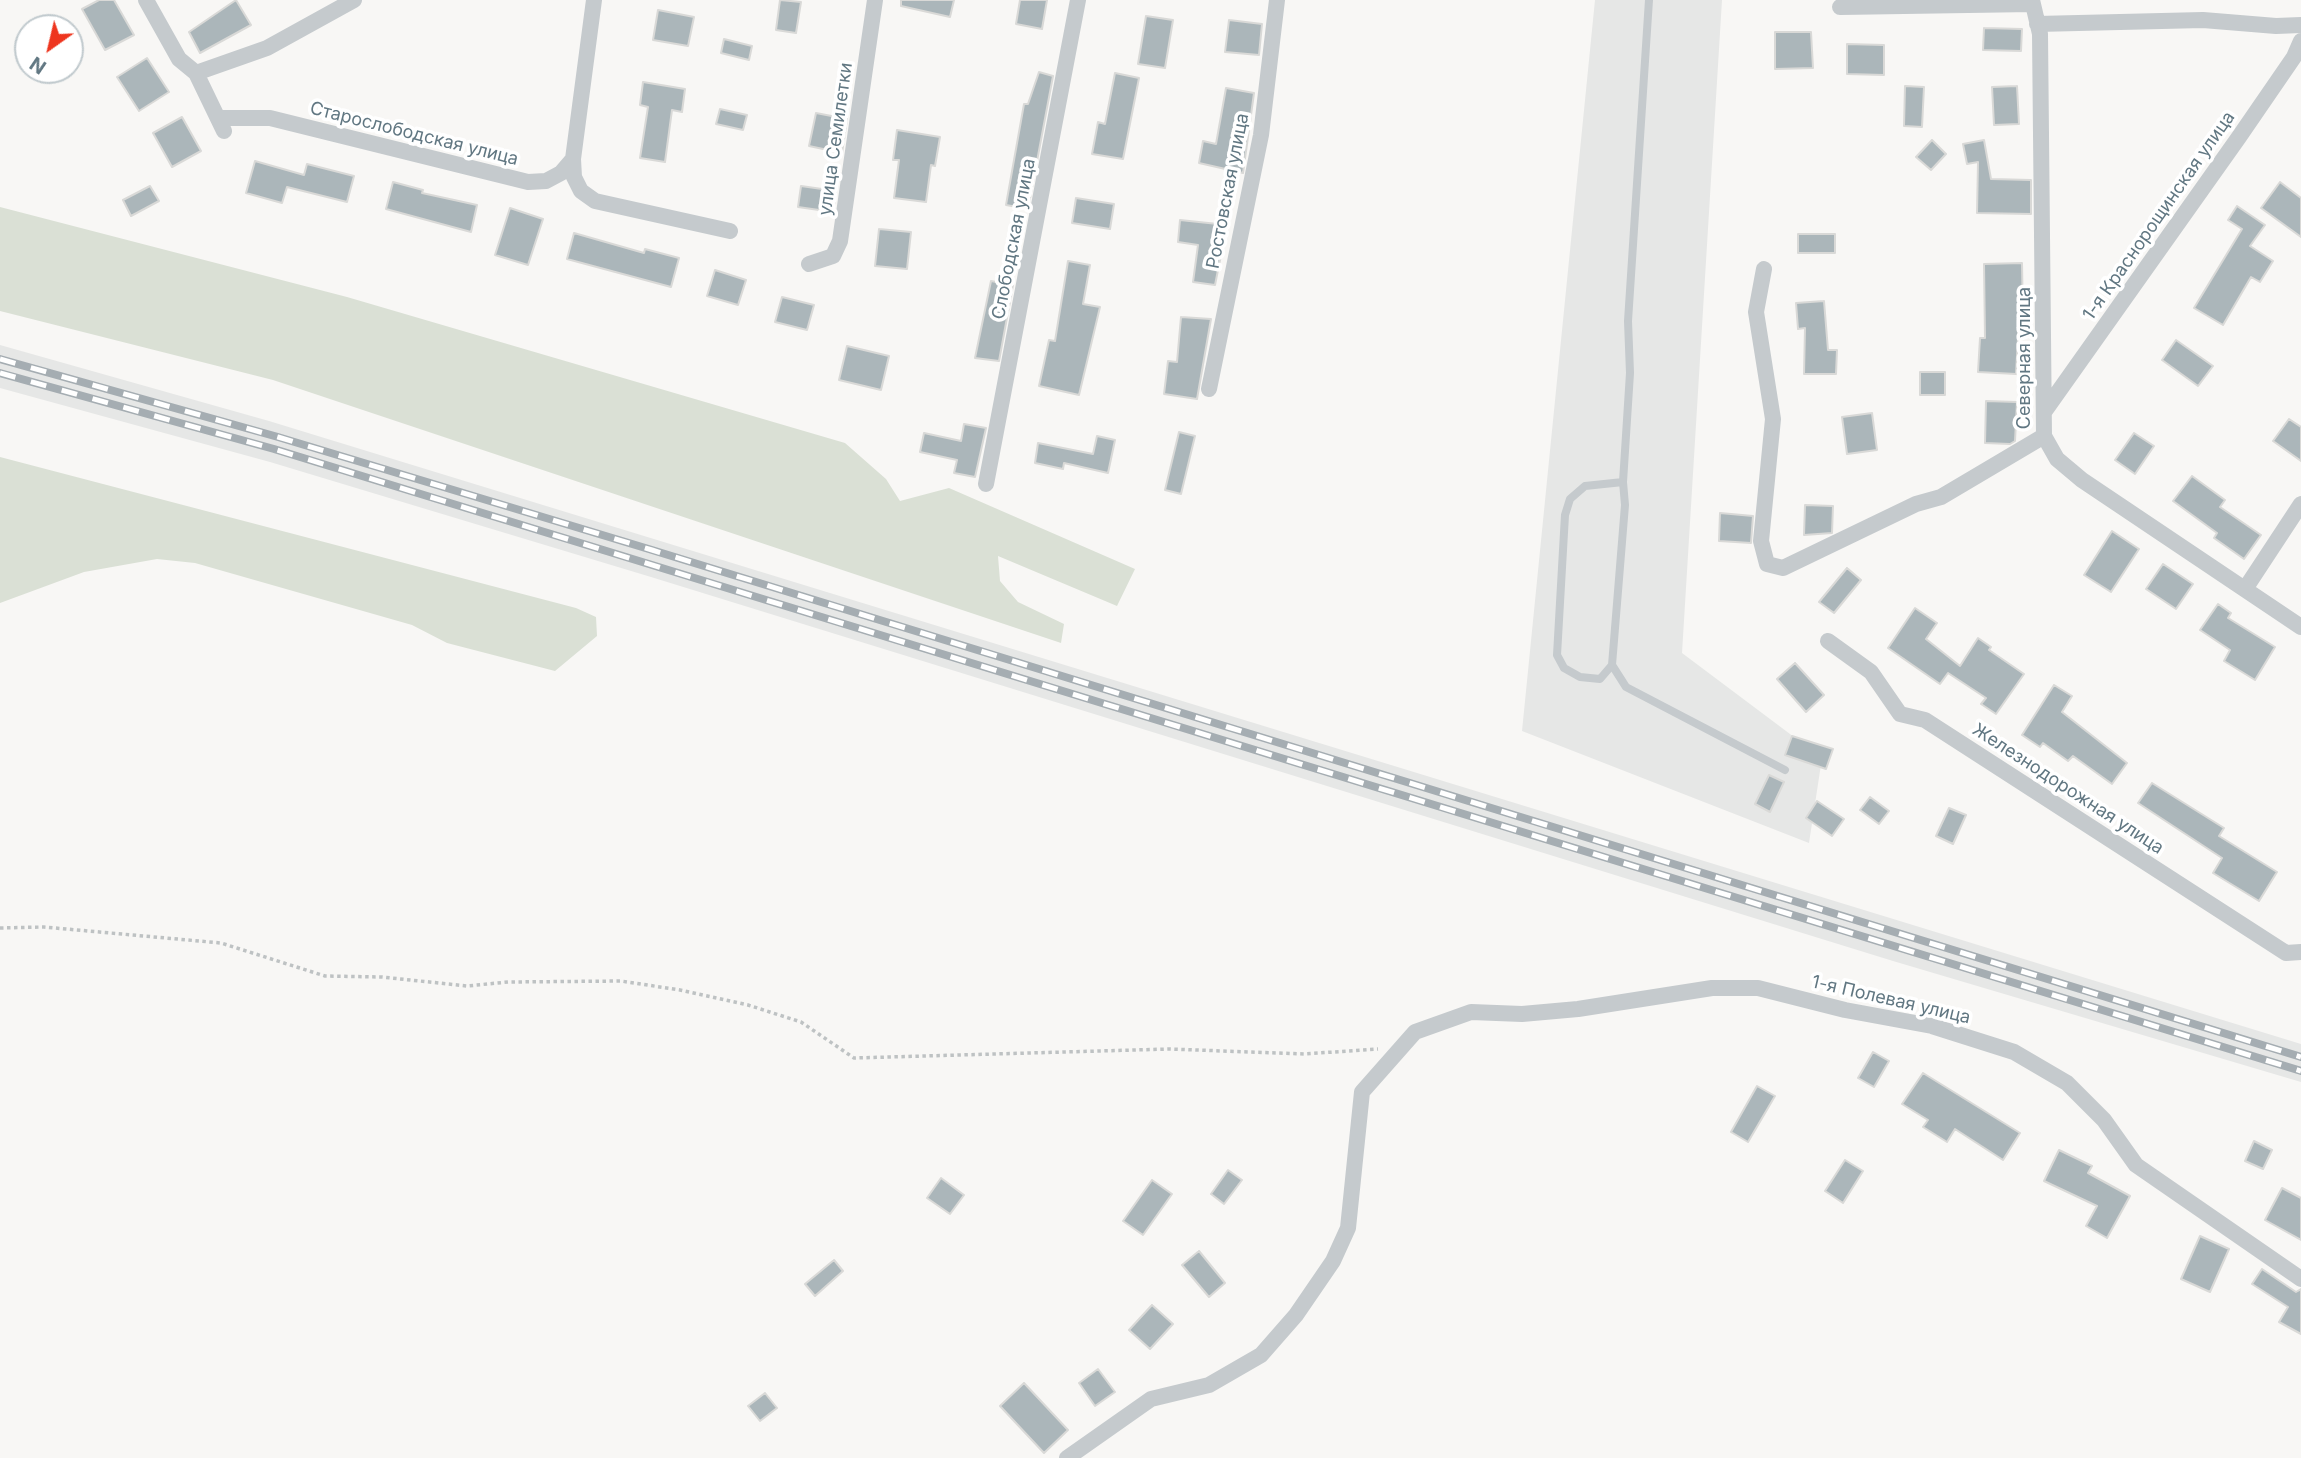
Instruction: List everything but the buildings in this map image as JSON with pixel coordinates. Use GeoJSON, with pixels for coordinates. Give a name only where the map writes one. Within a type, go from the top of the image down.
{"type":"FeatureCollection","features":[{"type":"Feature","properties":{"kind":"street","name":"Старослободская улица"},"geometry":{"type":"LineString","coordinates":[[146,0],[179,59],[196,74],[221,125],[270,118],[528,181],[546,181],[561,173],[573,159]]}},
{"type":"Feature","properties":{"kind":"street"},"geometry":{"type":"LineString","coordinates":[[196,74],[267,48],[354,0]]}},
{"type":"Feature","properties":{"kind":"street"},"geometry":{"type":"LineString","coordinates":[[594,0],[573,159],[574,177],[581,191],[595,201],[730,232]]}},
{"type":"Feature","properties":{"kind":"street","name":"улица Семилетки"},"geometry":{"type":"LineString","coordinates":[[809,264],[833,256],[841,241],[875,0]]}},
{"type":"Feature","properties":{"kind":"street","name":"Слободская улица"},"geometry":{"type":"LineString","coordinates":[[986,484],[1078,0]]}},
{"type":"Feature","properties":{"kind":"street","name":"Ростовская улица"},"geometry":{"type":"LineString","coordinates":[[1209,389],[1261,135],[1277,0]]}},
{"type":"Feature","properties":{"kind":"street"},"geometry":{"type":"LineString","coordinates":[[1840,7],[2032,2]]}},
{"type":"Feature","properties":{"kind":"street","name":"Северная улица"},"geometry":{"type":"LineString","coordinates":[[2032,2],[2037,24],[2044,436],[2057,459],[2082,480],[2301,627]]}},
{"type":"Feature","properties":{"kind":"street"},"geometry":{"type":"LineString","coordinates":[[2037,24],[2203,20],[2276,26],[2301,24]]}},
{"type":"Feature","properties":{"kind":"street","name":"1-я Краснорощинская улица"},"geometry":{"type":"LineString","coordinates":[[2044,412],[2239,137],[2294,57],[2301,41]]}},
{"type":"Feature","properties":{"kind":"street"},"geometry":{"type":"LineString","coordinates":[[1764,268],[1756,312],[1773,419],[1761,541],[1767,564],[1783,568],[1916,504],[1941,497],[2044,436]]}},
{"type":"Feature","properties":{"kind":"street"},"geometry":{"type":"LineString","coordinates":[[2245,589],[2301,504]]}},
{"type":"Feature","properties":{"kind":"street","name":"Железнодорожная улица"},"geometry":{"type":"LineString","coordinates":[[1828,641],[1871,672],[1900,714],[1925,720],[2286,953],[2301,952]]}},
{"type":"Feature","properties":{"kind":"street","name":"1-я Полевая улица"},"geometry":{"type":"LineString","coordinates":[[1067,1458],[1151,1399],[1209,1385],[1261,1355],[1296,1315],[1333,1261],[1348,1228],[1362,1092],[1415,1032],[1471,1012],[1522,1014],[1578,1009],[1712,988],[1758,988],[1845,1010],[1932,1026],[2014,1052],[2067,1083],[2104,1119],[2136,1165],[2301,1279]]}},
{"type":"Feature","properties":{"kind":"lane"},"geometry":{"type":"LineString","coordinates":[[1623,482],[1585,486],[1570,499],[1565,515],[1557,655],[1564,668],[1580,677],[1600,679],[1612,665],[1625,505],[1623,482],[1630,373],[1629,308],[1649,0]]}},
{"type":"Feature","properties":{"kind":"lane"},"geometry":{"type":"LineString","coordinates":[[1612,665],[1626,687],[1785,771]]}},
{"type":"Feature","properties":{"kind":"path"},"geometry":{"type":"LineString","coordinates":[[0,928],[44,927],[222,943],[325,976],[382,976],[467,986],[508,982],[621,981],[680,989],[801,1021],[854,1058],[1169,1049],[1304,1054],[1401,1048]]}},
{"type":"Feature","properties":{"kind":"shaded area"},"geometry":{"type":"Polygon","coordinates":[[[1595,0],[1722,0],[1682,653],[1822,758],[1809,843],[1522,731],[1595,0]]]}},
{"type":"Feature","properties":{"kind":"shaded area"},"geometry":{"type":"Polygon","coordinates":[[[0,207],[347,297],[845,443],[886,479],[900,501],[949,488],[1135,569],[1117,606],[998,556],[1000,581],[1018,602],[1064,624],[1061,643],[273,380],[0,311],[0,207]]]}},
{"type":"Feature","properties":{"kind":"shaded area"},"geometry":{"type":"Polygon","coordinates":[[[0,345],[269,421],[2301,1044],[2301,1082],[1893,961],[270,462],[0,388],[0,345]]]}},
{"type":"Feature","properties":{"kind":"shaded area"},"geometry":{"type":"Polygon","coordinates":[[[0,457],[576,608],[596,617],[597,636],[555,671],[447,643],[412,625],[195,563],[157,559],[84,572],[0,603],[0,457]]]}},
{"type":"Feature","properties":{"kind":"railway"},"geometry":{"type":"LineString","coordinates":[[0,359],[278,437],[652,550],[2301,1057]]}},
{"type":"Feature","properties":{"kind":"railway"},"geometry":{"type":"LineString","coordinates":[[0,373],[274,449],[2301,1071]]}}]}
